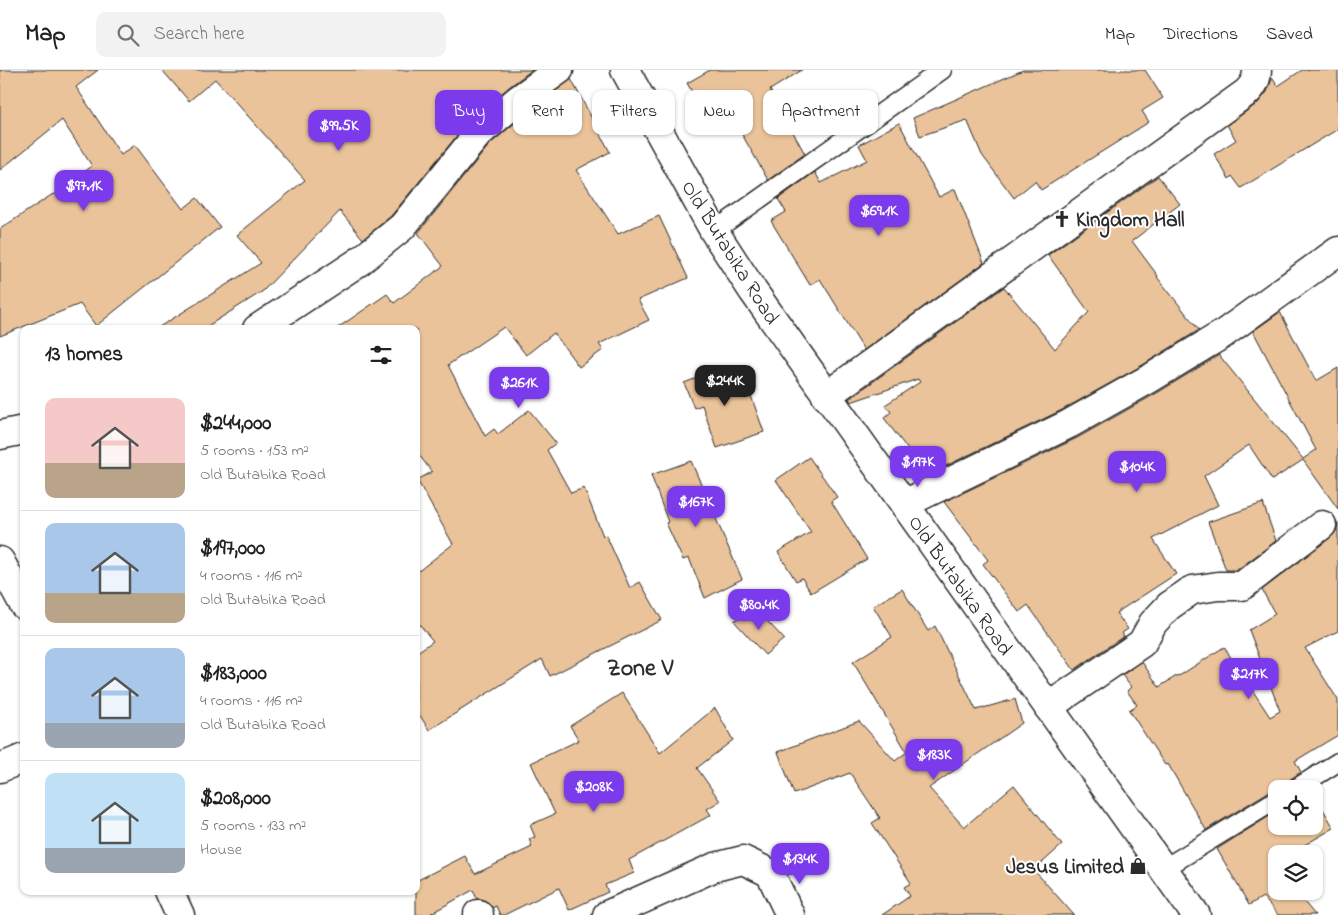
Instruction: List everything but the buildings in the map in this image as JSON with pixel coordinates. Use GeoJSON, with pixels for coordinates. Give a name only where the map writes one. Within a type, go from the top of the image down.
{"type":"FeatureCollection","features":[{"type":"Feature","properties":{"kind":"street"},"geometry":{"type":"LineString","coordinates":[[263,325],[360,261],[402,227],[480,133],[519,99],[559,70]]}},
{"type":"Feature","properties":{"kind":"street","name":"Old Butabika Road"},"geometry":{"type":"LineString","coordinates":[[626,70],[714,231],[753,292],[1196,915]]}},
{"type":"Feature","properties":{"kind":"street"},"geometry":{"type":"LineString","coordinates":[[826,396],[1247,92],[1257,78],[1257,70]]}},
{"type":"Feature","properties":{"kind":"street"},"geometry":{"type":"LineString","coordinates":[[904,504],[1069,424],[1149,379],[1223,334],[1338,251]]}},
{"type":"Feature","properties":{"kind":"street"},"geometry":{"type":"LineString","coordinates":[[0,435],[20,431]]}},
{"type":"Feature","properties":{"kind":"street"},"geometry":{"type":"LineString","coordinates":[[1048,707],[1142,643],[1153,623],[1169,606],[1192,590],[1218,586],[1242,586],[1322,525]]}},
{"type":"Feature","properties":{"kind":"street"},"geometry":{"type":"LineString","coordinates":[[0,561],[20,598]]}},
{"type":"Feature","properties":{"kind":"street"},"geometry":{"type":"LineString","coordinates":[[0,768],[20,760]]}},
{"type":"Feature","properties":{"kind":"street"},"geometry":{"type":"LineString","coordinates":[[607,915],[715,867],[743,860],[770,873],[790,915]]}},
{"type":"Feature","properties":{"kind":"street"},"geometry":{"type":"LineString","coordinates":[[171,895],[180,915]]}},
{"type":"Feature","properties":{"kind":"lane"},"geometry":{"type":"LineString","coordinates":[[714,231],[942,70]]}},
{"type":"Feature","properties":{"kind":"lane"},"geometry":{"type":"LineString","coordinates":[[1309,780],[1338,762]]}},
{"type":"Feature","properties":{"kind":"lane"},"geometry":{"type":"LineString","coordinates":[[1163,869],[1268,805]]}},
{"type":"Feature","properties":{"kind":"place","name":"Kingdom Hall"},"geometry":{"type":"Point","coordinates":[1062,219]}},
{"type":"Feature","properties":{"kind":"place","name":"Jesus Limited"},"geometry":{"type":"Point","coordinates":[1138,866]}},
{"type":"Feature","properties":{"kind":"district","name":"Zone V"},"geometry":{"type":"Point","coordinates":[640,667]}}]}
